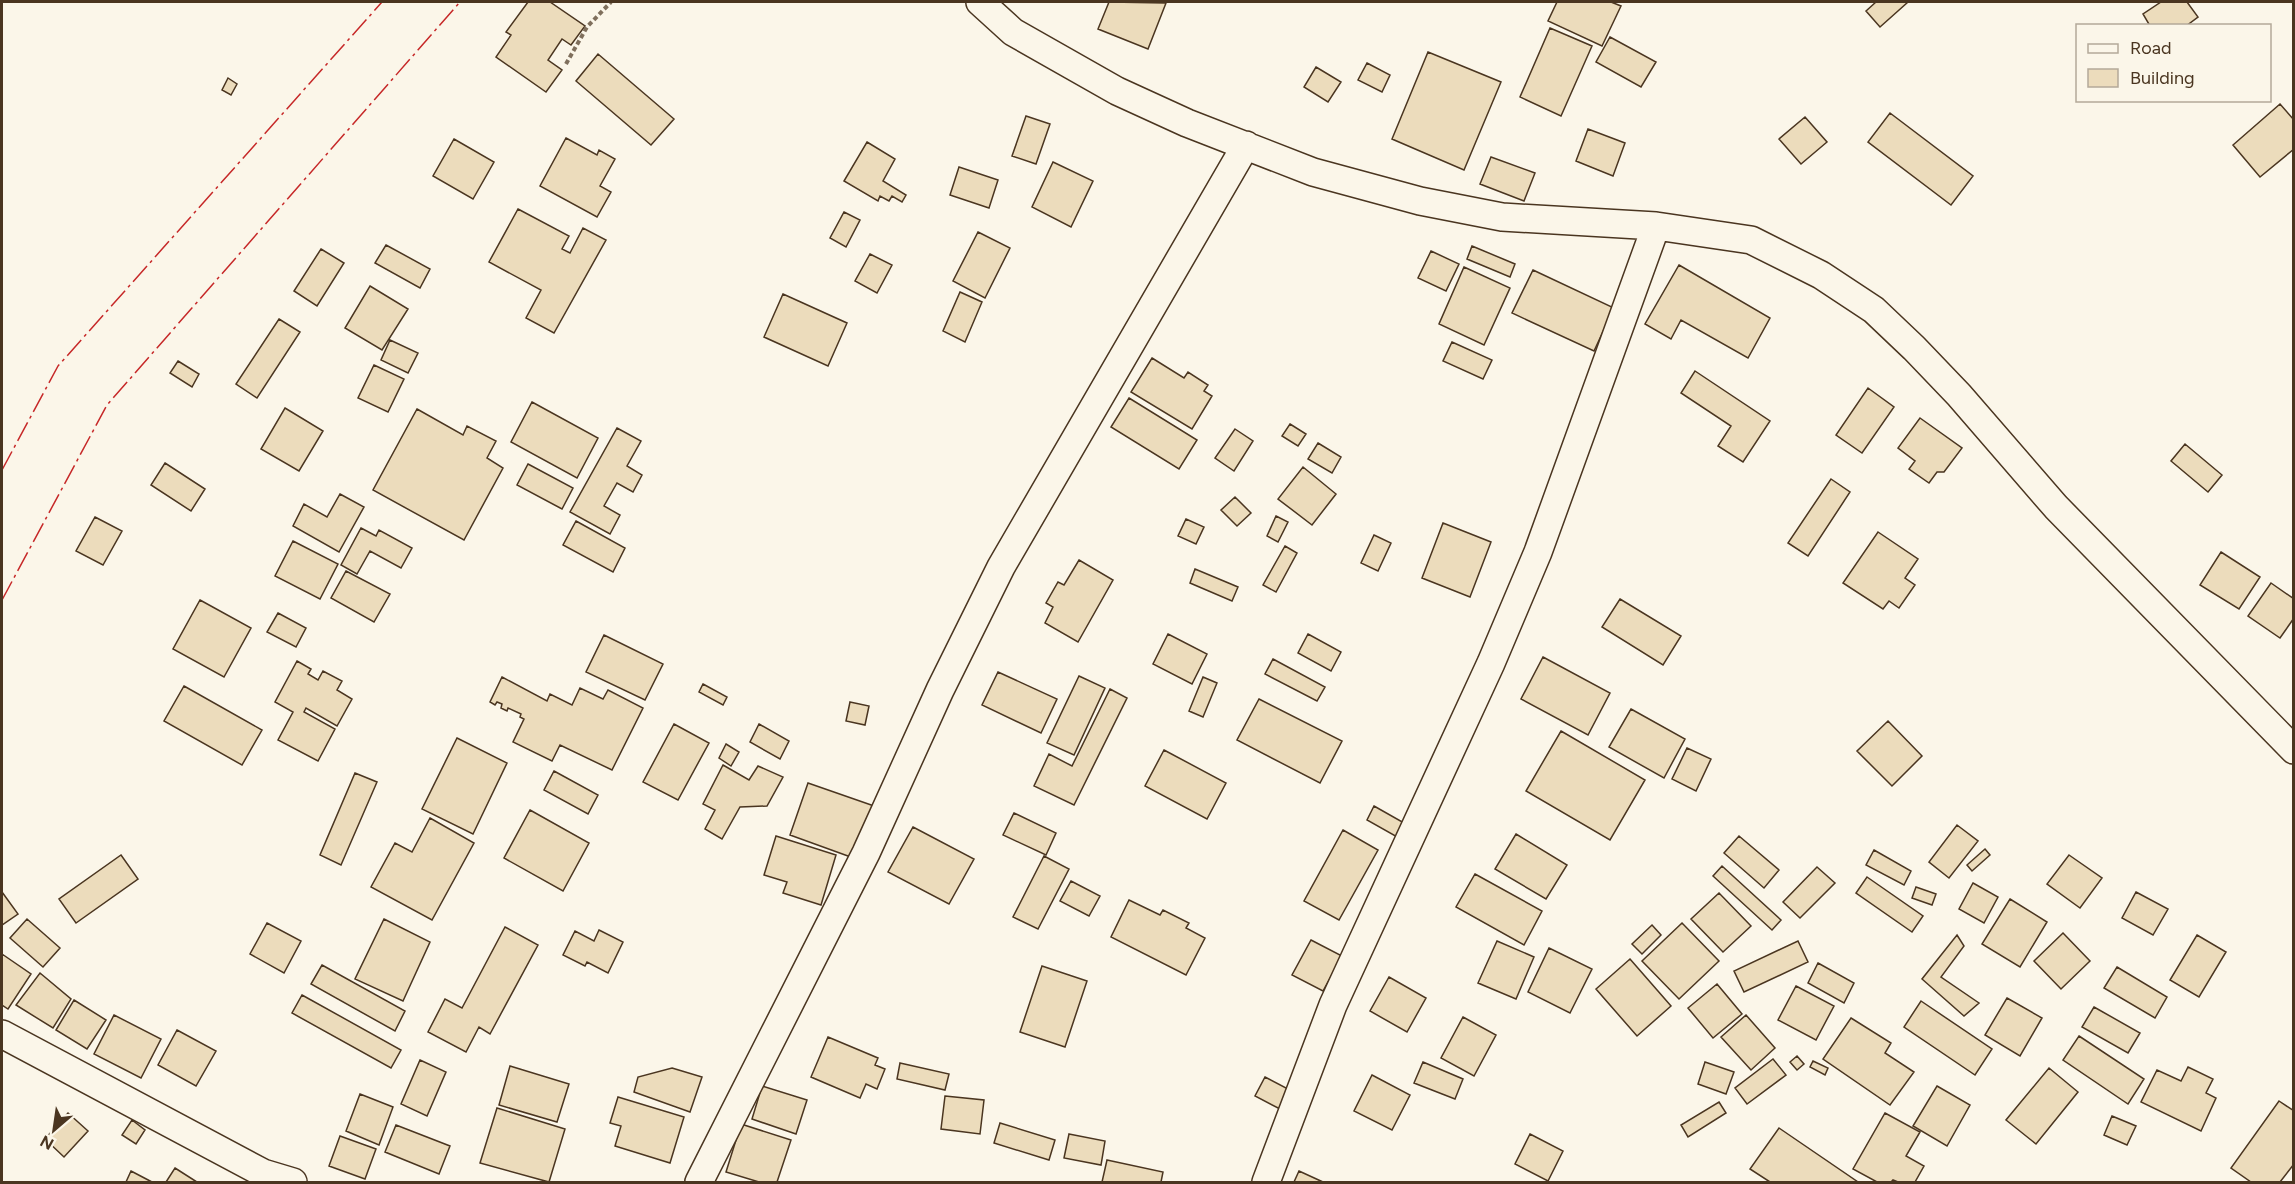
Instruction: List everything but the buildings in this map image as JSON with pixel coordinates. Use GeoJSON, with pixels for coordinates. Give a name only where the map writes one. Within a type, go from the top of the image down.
{"type":"FeatureCollection","features":[{"type":"Feature","properties":{"kind":"street"},"geometry":{"type":"LineString","coordinates":[[980,2],[1013,32],[1071,67],[1187,123],[1312,172],[1440,205],[1502,217],[1656,226],[1751,240],[1821,275],[1874,310],[1959,395],[2056,507],[2294,750]]}},
{"type":"Feature","properties":{"kind":"street"},"geometry":{"type":"LineString","coordinates":[[699,1182],[866,853],[940,690],[1001,567],[1246,145]]}},
{"type":"Feature","properties":{"kind":"street"},"geometry":{"type":"LineString","coordinates":[[1266,1182],[1333,1005],[1491,663],[1538,552],[1656,226]]}},
{"type":"Feature","properties":{"kind":"street"},"geometry":{"type":"LineString","coordinates":[[2,1034],[263,1173],[293,1182]]}},
{"type":"Feature","properties":{"kind":"path"},"geometry":{"type":"LineString","coordinates":[[566,64],[587,27],[611,2]]}},
{"type":"Feature","properties":{"kind":"power"},"geometry":{"type":"LineString","coordinates":[[2,470],[58,366],[382,2]]}},
{"type":"Feature","properties":{"kind":"power"},"geometry":{"type":"LineString","coordinates":[[2,600],[107,405],[460,2]]}}]}
